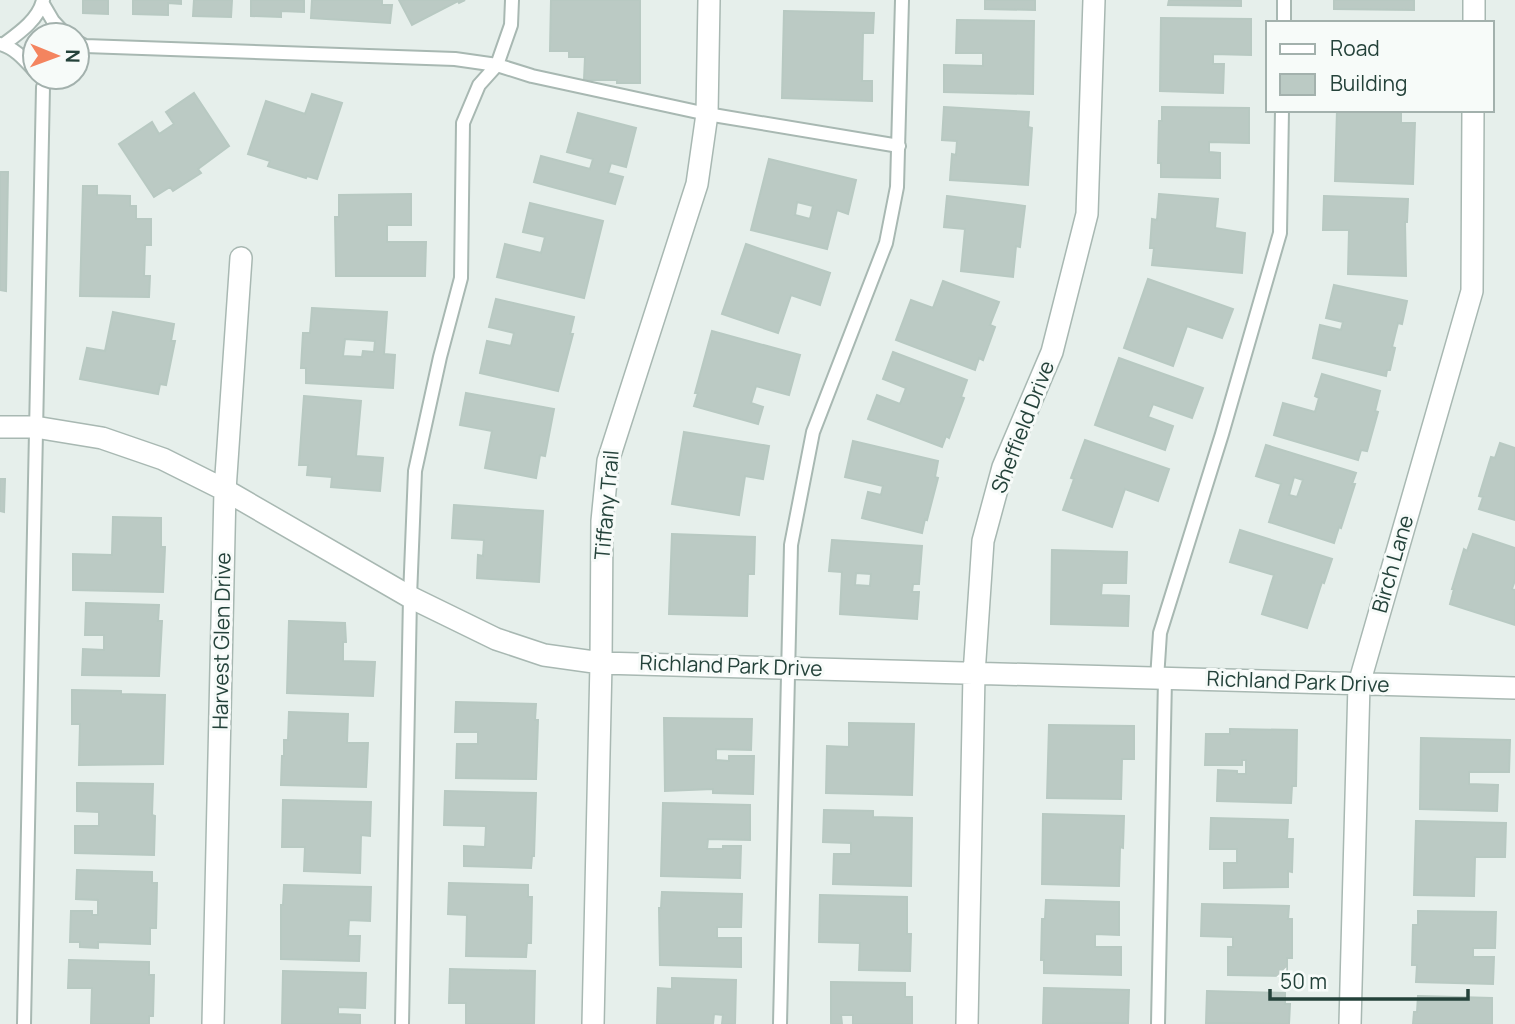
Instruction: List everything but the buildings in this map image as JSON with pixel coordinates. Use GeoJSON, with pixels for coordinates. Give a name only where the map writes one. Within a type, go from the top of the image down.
{"type":"FeatureCollection","features":[{"type":"Feature","properties":{"kind":"street","name":"Tiffany Trail"},"geometry":{"type":"LineString","coordinates":[[593,1024],[602,521],[607,461],[697,184],[707,114],[709,0]]}},
{"type":"Feature","properties":{"kind":"street","name":"Sheffield Drive"},"geometry":{"type":"LineString","coordinates":[[967,1024],[974,674],[983,541],[1003,467],[1052,352],[1087,214],[1094,0]]}},
{"type":"Feature","properties":{"kind":"street"},"geometry":{"type":"LineString","coordinates":[[1474,21],[1475,0]]}},
{"type":"Feature","properties":{"kind":"street","name":"Birch Lane"},"geometry":{"type":"LineString","coordinates":[[1350,1024],[1359,684],[1472,291],[1473,112]]}},
{"type":"Feature","properties":{"kind":"street","name":"Harvest Glen Drive"},"geometry":{"type":"LineString","coordinates":[[213,1024],[225,490],[241,258]]}},
{"type":"Feature","properties":{"kind":"street","name":"Richland Park Drive"},"geometry":{"type":"LineString","coordinates":[[0,427],[36,427],[102,438],[163,459],[225,490],[410,597],[496,639],[544,655],[601,663],[1515,688]]}},
{"type":"Feature","properties":{"kind":"lane"},"geometry":{"type":"LineString","coordinates":[[402,1024],[415,471],[440,357],[461,278],[463,123],[479,85],[497,65],[511,25],[512,0]]}},
{"type":"Feature","properties":{"kind":"lane"},"geometry":{"type":"LineString","coordinates":[[780,1024],[791,545],[813,432],[886,243],[897,187],[902,0]]}},
{"type":"Feature","properties":{"kind":"lane"},"geometry":{"type":"LineString","coordinates":[[1283,21],[1284,0]]}},
{"type":"Feature","properties":{"kind":"lane"},"geometry":{"type":"LineString","coordinates":[[21,60],[2,44],[21,31],[43,2],[53,21]]}},
{"type":"Feature","properties":{"kind":"lane"},"geometry":{"type":"LineString","coordinates":[[91,46],[455,59],[497,65],[532,76],[707,114],[899,146]]}},
{"type":"Feature","properties":{"kind":"lane"},"geometry":{"type":"LineString","coordinates":[[24,1024],[43,91]]}},
{"type":"Feature","properties":{"kind":"lane"},"geometry":{"type":"LineString","coordinates":[[1158,1024],[1160,633],[1222,434],[1280,233],[1282,112]]}}]}
